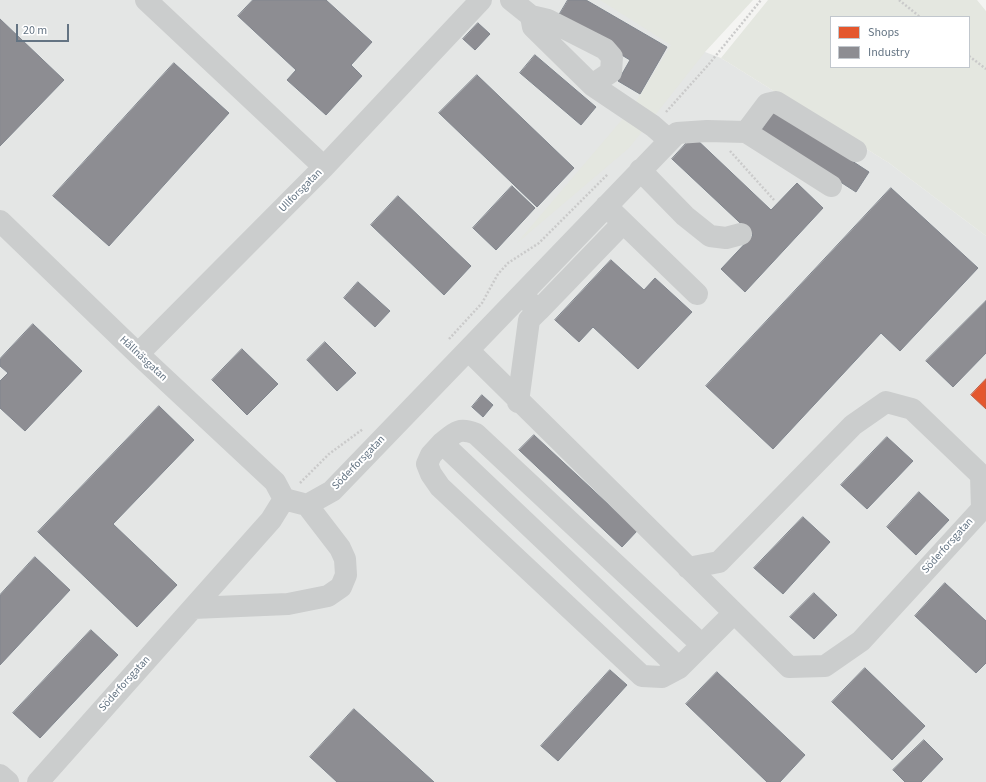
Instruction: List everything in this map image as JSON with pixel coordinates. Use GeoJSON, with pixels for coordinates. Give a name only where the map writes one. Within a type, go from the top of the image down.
{"type":"FeatureCollection","features":[{"type":"Feature","properties":{"kind":"street","name":"Ullforsgatan"},"geometry":{"type":"LineString","coordinates":[[138,354],[324,168],[146,0]]}},
{"type":"Feature","properties":{"kind":"street"},"geometry":{"type":"LineString","coordinates":[[324,168],[481,0]]}},
{"type":"Feature","properties":{"kind":"street"},"geometry":{"type":"LineString","coordinates":[[511,0],[531,16],[548,20],[605,49],[612,57],[611,72],[592,85]]}},
{"type":"Feature","properties":{"kind":"street"},"geometry":{"type":"LineString","coordinates":[[531,16],[534,27],[592,85],[653,126],[663,146]]}},
{"type":"Feature","properties":{"kind":"street"},"geometry":{"type":"LineString","coordinates":[[746,132],[767,104],[776,102],[856,151]]}},
{"type":"Feature","properties":{"kind":"street"},"geometry":{"type":"LineString","coordinates":[[468,350],[677,133],[707,131],[746,132],[831,186]]}},
{"type":"Feature","properties":{"kind":"street"},"geometry":{"type":"LineString","coordinates":[[640,170],[685,216],[710,236],[726,238],[741,234]]}},
{"type":"Feature","properties":{"kind":"street"},"geometry":{"type":"LineString","coordinates":[[606,206],[697,294]]}},
{"type":"Feature","properties":{"kind":"street","name":"Hållnäsgatan"},"geometry":{"type":"LineString","coordinates":[[0,221],[138,354],[275,482],[284,499]]}},
{"type":"Feature","properties":{"kind":"street"},"geometry":{"type":"LineString","coordinates":[[518,402],[529,320],[623,222]]}},
{"type":"Feature","properties":{"kind":"street"},"geometry":{"type":"LineString","coordinates":[[521,295],[538,310]]}},
{"type":"Feature","properties":{"kind":"street","name":"Söderforsgatan"},"geometry":{"type":"LineString","coordinates":[[307,505],[332,491],[468,350],[518,402],[789,667],[825,666],[861,641],[982,509],[981,475],[912,409],[886,402],[853,426],[719,562],[688,568]]}},
{"type":"Feature","properties":{"kind":"street"},"geometry":{"type":"LineString","coordinates":[[702,645],[476,434],[465,430],[454,433],[431,455],[427,464],[431,474],[440,487],[642,676],[662,677],[679,668],[702,645],[734,613]]}},
{"type":"Feature","properties":{"kind":"street"},"geometry":{"type":"LineString","coordinates":[[442,443],[679,668]]}},
{"type":"Feature","properties":{"kind":"street"},"geometry":{"type":"LineString","coordinates":[[193,608],[288,604],[328,596],[341,587],[346,575],[345,559],[340,548],[307,505],[284,499]]}},
{"type":"Feature","properties":{"kind":"street","name":"Söderforsgatan"},"geometry":{"type":"LineString","coordinates":[[38,782],[271,520],[284,499]]}},
{"type":"Feature","properties":{"kind":"street"},"geometry":{"type":"LineString","coordinates":[[0,775],[8,782]]}},
{"type":"Feature","properties":{"kind":"path"},"geometry":{"type":"LineString","coordinates":[[653,126],[709,64],[760,0]]}},
{"type":"Feature","properties":{"kind":"path"},"geometry":{"type":"LineString","coordinates":[[899,0],[919,16]]}},
{"type":"Feature","properties":{"kind":"path"},"geometry":{"type":"LineString","coordinates":[[970,57],[986,69]]}},
{"type":"Feature","properties":{"kind":"path"},"geometry":{"type":"LineString","coordinates":[[707,131],[721,141],[774,200]]}},
{"type":"Feature","properties":{"kind":"path"},"geometry":{"type":"LineString","coordinates":[[445,343],[482,303],[498,274],[508,263],[538,243],[611,170]]}},
{"type":"Feature","properties":{"kind":"path"},"geometry":{"type":"LineString","coordinates":[[284,499],[329,454],[365,427]]}},
{"type":"Feature","properties":{"kind":"shaded area"},"geometry":{"type":"Polygon","coordinates":[[[0,0],[620,0],[705,52],[721,58],[889,163],[986,236],[986,782],[0,782],[0,0]]]}},
{"type":"Feature","properties":{"kind":"shaded area"},"geometry":{"type":"Polygon","coordinates":[[[600,0],[753,0],[705,52],[629,148],[516,244],[632,108],[671,45],[600,0]]]}},
{"type":"Feature","properties":{"kind":"shaded area"},"geometry":{"type":"Polygon","coordinates":[[[768,0],[977,0],[986,11],[986,236],[889,163],[721,58],[768,0]]]}},
{"type":"Feature","properties":{"kind":"building: Shops"},"geometry":{"type":"Polygon","coordinates":[[[986,379],[986,409],[971,395],[986,379]]]}},
{"type":"Feature","properties":{"kind":"building: Industry"},"geometry":{"type":"Polygon","coordinates":[[[253,0],[326,0],[372,42],[351,65],[362,76],[326,115],[287,80],[296,70],[238,16],[253,0]]]}},
{"type":"Feature","properties":{"kind":"building: Industry"},"geometry":{"type":"Polygon","coordinates":[[[568,0],[586,0],[667,47],[640,94],[618,81],[630,60],[558,17],[568,0]]]}},
{"type":"Feature","properties":{"kind":"building: Industry"},"geometry":{"type":"Polygon","coordinates":[[[0,19],[64,80],[0,146],[0,19]]]}},
{"type":"Feature","properties":{"kind":"building: Industry"},"geometry":{"type":"Polygon","coordinates":[[[478,23],[490,34],[475,50],[463,39],[478,23]]]}},
{"type":"Feature","properties":{"kind":"building: Industry"},"geometry":{"type":"Polygon","coordinates":[[[535,55],[596,107],[581,125],[520,73],[535,55]]]}},
{"type":"Feature","properties":{"kind":"building: Industry"},"geometry":{"type":"Polygon","coordinates":[[[174,63],[229,113],[109,246],[53,196],[174,63]]]}},
{"type":"Feature","properties":{"kind":"building: Industry"},"geometry":{"type":"Polygon","coordinates":[[[477,75],[574,168],[537,207],[439,113],[477,75]]]}},
{"type":"Feature","properties":{"kind":"building: Industry"},"geometry":{"type":"Polygon","coordinates":[[[774,110],[869,172],[856,192],[761,131],[774,110]]]}},
{"type":"Feature","properties":{"kind":"building: Industry"},"geometry":{"type":"Polygon","coordinates":[[[693,136],[771,210],[797,183],[823,208],[745,292],[721,269],[753,235],[672,159],[693,136]]]}},
{"type":"Feature","properties":{"kind":"building: Industry"},"geometry":{"type":"Polygon","coordinates":[[[512,186],[535,208],[496,250],[473,228],[512,186]]]}},
{"type":"Feature","properties":{"kind":"building: Industry"},"geometry":{"type":"Polygon","coordinates":[[[891,188],[978,268],[900,351],[881,333],[773,449],[706,386],[891,188]]]}},
{"type":"Feature","properties":{"kind":"building: Industry"},"geometry":{"type":"Polygon","coordinates":[[[398,196],[471,266],[444,295],[371,225],[398,196]]]}},
{"type":"Feature","properties":{"kind":"building: Industry"},"geometry":{"type":"Polygon","coordinates":[[[611,260],[644,290],[655,278],[692,312],[638,369],[593,327],[579,342],[555,320],[611,260]]]}},
{"type":"Feature","properties":{"kind":"building: Industry"},"geometry":{"type":"Polygon","coordinates":[[[358,282],[390,311],[375,327],[344,298],[358,282]]]}},
{"type":"Feature","properties":{"kind":"building: Industry"},"geometry":{"type":"Polygon","coordinates":[[[986,301],[986,353],[953,387],[926,361],[986,301]]]}},
{"type":"Feature","properties":{"kind":"building: Industry"},"geometry":{"type":"Polygon","coordinates":[[[33,324],[82,371],[25,431],[0,408],[0,381],[8,373],[0,366],[0,359],[33,324]]]}},
{"type":"Feature","properties":{"kind":"building: Industry"},"geometry":{"type":"Polygon","coordinates":[[[325,342],[356,373],[337,391],[307,360],[325,342]]]}},
{"type":"Feature","properties":{"kind":"building: Industry"},"geometry":{"type":"Polygon","coordinates":[[[242,349],[278,384],[247,415],[212,380],[242,349]]]}},
{"type":"Feature","properties":{"kind":"building: Industry"},"geometry":{"type":"Polygon","coordinates":[[[482,395],[493,405],[483,417],[472,407],[482,395]]]}},
{"type":"Feature","properties":{"kind":"building: Industry"},"geometry":{"type":"Polygon","coordinates":[[[159,406],[194,440],[113,524],[177,585],[137,627],[38,532],[159,406]]]}},
{"type":"Feature","properties":{"kind":"building: Industry"},"geometry":{"type":"Polygon","coordinates":[[[534,435],[637,531],[622,547],[519,450],[534,435]]]}},
{"type":"Feature","properties":{"kind":"building: Industry"},"geometry":{"type":"Polygon","coordinates":[[[887,437],[913,461],[867,509],[841,485],[887,437]]]}},
{"type":"Feature","properties":{"kind":"building: Industry"},"geometry":{"type":"Polygon","coordinates":[[[919,492],[949,520],[916,555],[887,527],[919,492]]]}},
{"type":"Feature","properties":{"kind":"building: Industry"},"geometry":{"type":"Polygon","coordinates":[[[803,517],[830,542],[783,594],[754,568],[803,517]]]}},
{"type":"Feature","properties":{"kind":"building: Industry"},"geometry":{"type":"Polygon","coordinates":[[[35,557],[70,590],[0,665],[0,595],[35,557]]]}},
{"type":"Feature","properties":{"kind":"building: Industry"},"geometry":{"type":"Polygon","coordinates":[[[945,583],[986,621],[986,663],[976,673],[915,616],[945,583]]]}},
{"type":"Feature","properties":{"kind":"building: Industry"},"geometry":{"type":"Polygon","coordinates":[[[814,593],[837,615],[814,639],[790,617],[814,593]]]}},
{"type":"Feature","properties":{"kind":"building: Industry"},"geometry":{"type":"Polygon","coordinates":[[[91,630],[118,655],[40,738],[13,713],[91,630]]]}},
{"type":"Feature","properties":{"kind":"building: Industry"},"geometry":{"type":"Polygon","coordinates":[[[865,668],[925,726],[892,760],[832,702],[865,668]]]}},
{"type":"Feature","properties":{"kind":"building: Industry"},"geometry":{"type":"Polygon","coordinates":[[[610,670],[627,685],[558,761],[541,746],[610,670]]]}},
{"type":"Feature","properties":{"kind":"building: Industry"},"geometry":{"type":"Polygon","coordinates":[[[717,672],[805,755],[780,782],[767,782],[686,704],[717,672]]]}},
{"type":"Feature","properties":{"kind":"building: Industry"},"geometry":{"type":"Polygon","coordinates":[[[354,709],[434,782],[337,782],[310,757],[354,709]]]}},
{"type":"Feature","properties":{"kind":"building: Industry"},"geometry":{"type":"Polygon","coordinates":[[[924,740],[943,759],[921,782],[905,782],[893,770],[924,740]]]}}]}
